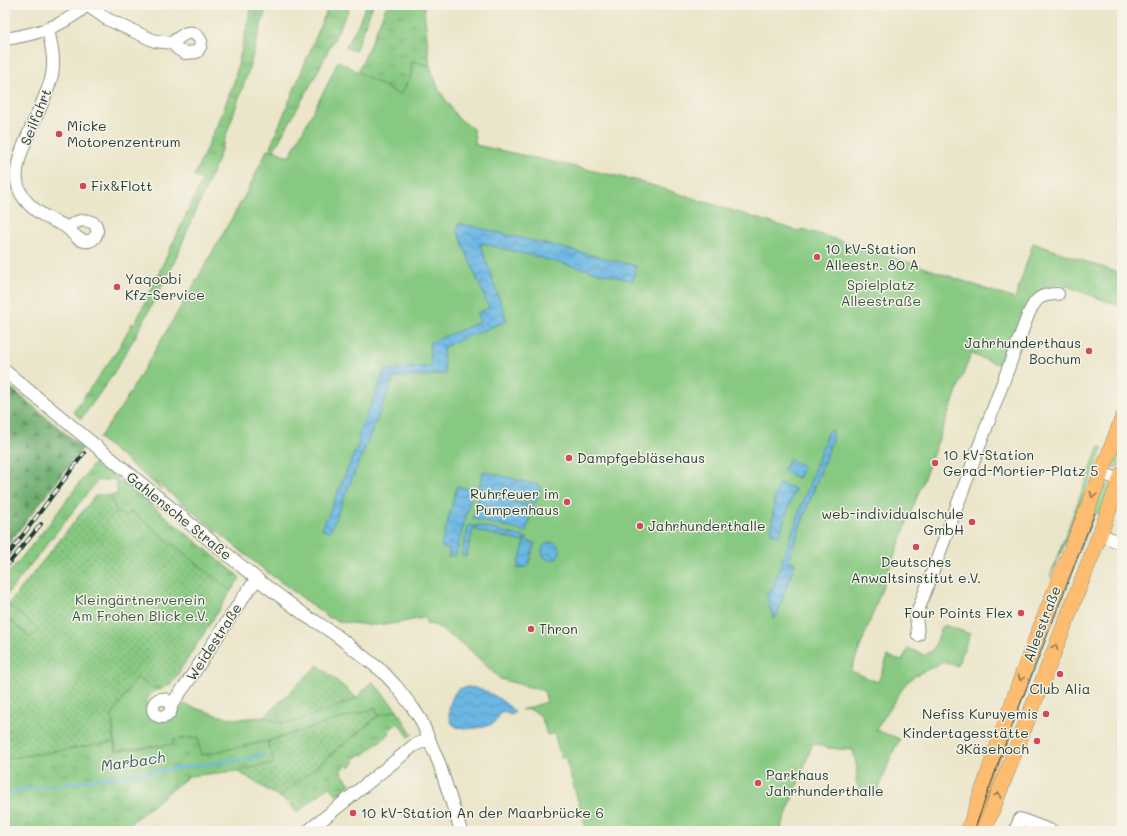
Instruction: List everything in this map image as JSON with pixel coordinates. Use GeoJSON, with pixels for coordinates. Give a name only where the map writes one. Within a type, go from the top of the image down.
{"type":"FeatureCollection","features":[{"type":"Feature","properties":{"kind":"main road","name":"Alleestraße"},"geometry":{"type":"LineString","coordinates":[[968,831],[986,782],[1012,702],[1122,419]]}},
{"type":"Feature","properties":{"kind":"main road","name":"Alleestraße"},"geometry":{"type":"LineString","coordinates":[[984,831],[1121,479]]}},
{"type":"Feature","properties":{"kind":"street"},"geometry":{"type":"LineString","coordinates":[[5,39],[48,29],[70,18],[87,5],[107,19],[155,41],[172,43]]}},
{"type":"Feature","properties":{"kind":"street","name":"Seilfahrt"},"geometry":{"type":"LineString","coordinates":[[48,29],[52,53],[52,75],[49,86],[19,158],[16,176],[22,196],[30,205],[42,215],[67,228]]}},
{"type":"Feature","properties":{"kind":"street"},"geometry":{"type":"LineString","coordinates":[[918,635],[916,616],[1028,315],[1032,307],[1041,297],[1046,294],[1058,294]]}},
{"type":"Feature","properties":{"kind":"street","name":"Gahlensche Straße"},"geometry":{"type":"LineString","coordinates":[[5,371],[257,579],[297,610],[320,624],[360,653],[383,672],[405,696],[421,720],[439,763],[461,831]]}},
{"type":"Feature","properties":{"kind":"street"},"geometry":{"type":"LineString","coordinates":[[1102,473],[1121,479]]}},
{"type":"Feature","properties":{"kind":"street"},"geometry":{"type":"LineString","coordinates":[[1100,534],[1122,544]]}},
{"type":"Feature","properties":{"kind":"street","name":"Weidestraße"},"geometry":{"type":"LineString","coordinates":[[171,705],[257,579]]}},
{"type":"Feature","properties":{"kind":"street"},"geometry":{"type":"LineString","coordinates":[[308,831],[400,756],[414,746],[428,739]]}},
{"type":"Feature","properties":{"kind":"street"},"geometry":{"type":"LineString","coordinates":[[1015,831],[1020,819],[1052,831]]}},
{"type":"Feature","properties":{"kind":"green space"},"geometry":{"type":"Polygon","coordinates":[[[252,5],[267,5],[247,75],[218,159],[173,265],[135,337],[110,379],[81,419],[73,412],[117,351],[132,323],[135,324],[202,181],[194,176],[221,116],[234,82],[252,5]]]}},
{"type":"Feature","properties":{"kind":"green space"},"geometry":{"type":"Polygon","coordinates":[[[329,5],[351,5],[317,73],[274,150],[269,150],[329,5]]]}},
{"type":"Feature","properties":{"kind":"green space"},"geometry":{"type":"Polygon","coordinates":[[[366,5],[373,5],[355,51],[345,48],[357,27],[366,5]]]}},
{"type":"Feature","properties":{"kind":"green space"},"geometry":{"type":"Polygon","coordinates":[[[387,5],[425,5],[424,9],[430,66],[413,61],[410,78],[400,95],[358,72],[387,5]]]}},
{"type":"Feature","properties":{"kind":"green space","name":"Spielplatz Alleestraße"},"geometry":{"type":"Polygon","coordinates":[[[338,61],[400,95],[410,78],[413,61],[430,66],[439,90],[457,117],[473,129],[476,145],[635,180],[798,231],[803,229],[923,267],[1015,299],[1033,243],[1122,274],[1122,307],[1061,284],[1045,287],[1037,295],[1005,367],[971,354],[851,671],[878,682],[888,656],[902,661],[908,648],[925,655],[933,650],[942,627],[945,625],[970,634],[957,666],[944,662],[918,674],[906,683],[876,730],[900,739],[892,754],[876,796],[860,790],[856,782],[857,768],[853,750],[827,748],[813,743],[780,831],[587,831],[565,757],[561,758],[554,733],[547,735],[544,724],[537,713],[533,711],[521,710],[547,702],[544,691],[500,679],[469,649],[435,625],[426,624],[426,621],[423,618],[392,624],[370,625],[342,622],[325,616],[326,615],[267,572],[154,480],[161,489],[99,438],[122,406],[192,288],[248,190],[267,150],[273,152],[274,150],[289,157],[338,61]]]}},
{"type":"Feature","properties":{"kind":"green space"},"geometry":{"type":"Polygon","coordinates":[[[5,383],[83,448],[5,548],[5,383]]]}},
{"type":"Feature","properties":{"kind":"green space"},"geometry":{"type":"Polygon","coordinates":[[[1122,431],[1120,463],[1119,466],[1114,468],[1111,467],[1122,431]]]}},
{"type":"Feature","properties":{"kind":"green space"},"geometry":{"type":"Polygon","coordinates":[[[1099,446],[1103,448],[1069,534],[1050,577],[1099,446]]]}},
{"type":"Feature","properties":{"kind":"green space"},"geometry":{"type":"Polygon","coordinates":[[[95,462],[138,494],[236,574],[240,578],[231,591],[131,511],[126,517],[116,511],[110,495],[118,494],[115,479],[97,481],[5,597],[5,578],[49,524],[95,462]]]}},
{"type":"Feature","properties":{"kind":"green space"},"geometry":{"type":"Polygon","coordinates":[[[1105,484],[1111,487],[1102,515],[1092,511],[1105,484]]]}},
{"type":"Feature","properties":{"kind":"green space","name":"Kleingärtnerverein Am Frohen Blick e.V."},"geometry":{"type":"Polygon","coordinates":[[[97,495],[110,495],[116,511],[126,517],[131,511],[231,591],[172,683],[162,689],[152,687],[136,677],[112,716],[114,742],[5,759],[5,628],[11,621],[30,637],[39,629],[8,605],[97,495]]]}},
{"type":"Feature","properties":{"kind":"green space"},"geometry":{"type":"Polygon","coordinates":[[[5,603],[39,629],[30,637],[11,621],[5,628],[5,603]]]}},
{"type":"Feature","properties":{"kind":"green space"},"geometry":{"type":"Polygon","coordinates":[[[318,665],[357,698],[297,721],[282,723],[264,717],[318,665]]]}},
{"type":"Feature","properties":{"kind":"green space"},"geometry":{"type":"Polygon","coordinates":[[[136,677],[152,687],[162,689],[157,690],[149,696],[146,704],[146,709],[151,718],[160,721],[169,720],[172,718],[177,710],[178,704],[235,719],[264,717],[282,723],[349,702],[357,698],[372,681],[397,710],[378,716],[376,708],[268,741],[201,755],[198,737],[173,740],[173,744],[116,751],[112,716],[136,677]]]}},
{"type":"Feature","properties":{"kind":"green space"},"geometry":{"type":"Polygon","coordinates":[[[376,708],[378,716],[279,797],[237,771],[274,763],[268,741],[376,708]]]}},
{"type":"Feature","properties":{"kind":"green space"},"geometry":{"type":"Polygon","coordinates":[[[397,710],[412,734],[409,737],[398,723],[389,730],[390,733],[363,755],[361,754],[353,760],[355,762],[349,767],[347,765],[340,771],[350,784],[337,795],[329,786],[297,813],[289,803],[279,797],[378,716],[397,710]]]}},
{"type":"Feature","properties":{"kind":"green space"},"geometry":{"type":"Polygon","coordinates":[[[198,737],[201,755],[268,741],[274,763],[237,771],[189,776],[133,821],[126,831],[5,831],[5,759],[114,742],[116,751],[173,744],[172,740],[198,737]]]}},
{"type":"Feature","properties":{"kind":"water"},"geometry":{"type":"Polygon","coordinates":[[[459,223],[636,266],[633,281],[480,243],[507,321],[443,347],[445,374],[394,378],[330,532],[322,529],[360,440],[357,438],[385,370],[431,366],[429,343],[480,322],[477,313],[489,308],[457,230],[459,223]]]}},
{"type":"Feature","properties":{"kind":"water"},"geometry":{"type":"Polygon","coordinates":[[[828,431],[833,431],[832,440],[788,560],[795,563],[776,618],[773,618],[766,592],[772,589],[828,431]]]}},
{"type":"Feature","properties":{"kind":"water"},"geometry":{"type":"Polygon","coordinates":[[[789,459],[804,466],[798,478],[783,471],[789,459]]]}},
{"type":"Feature","properties":{"kind":"water"},"geometry":{"type":"Polygon","coordinates":[[[483,471],[541,486],[536,503],[479,488],[483,471]]]}},
{"type":"Feature","properties":{"kind":"water"},"geometry":{"type":"Polygon","coordinates":[[[779,483],[795,489],[779,536],[771,533],[775,494],[779,483]]]}},
{"type":"Feature","properties":{"kind":"water"},"geometry":{"type":"Polygon","coordinates":[[[457,486],[473,490],[455,557],[448,557],[450,550],[441,547],[457,486]]]}},
{"type":"Feature","properties":{"kind":"water"},"geometry":{"type":"Polygon","coordinates":[[[480,493],[533,506],[526,532],[473,519],[480,493]]]}},
{"type":"Feature","properties":{"kind":"water"},"geometry":{"type":"Polygon","coordinates":[[[469,525],[474,526],[466,557],[461,555],[469,525]]]}},
{"type":"Feature","properties":{"kind":"water"},"geometry":{"type":"Polygon","coordinates":[[[476,525],[524,537],[523,542],[475,530],[476,525]]]}},
{"type":"Feature","properties":{"kind":"water"},"geometry":{"type":"Polygon","coordinates":[[[526,537],[527,541],[535,543],[528,566],[517,569],[526,537]]]}},
{"type":"Feature","properties":{"kind":"water"},"geometry":{"type":"Polygon","coordinates":[[[551,542],[557,545],[560,551],[557,557],[551,560],[545,557],[542,551],[545,545],[551,542]]]}},
{"type":"Feature","properties":{"kind":"water"},"geometry":{"type":"Polygon","coordinates":[[[468,687],[493,695],[515,712],[512,715],[500,711],[495,722],[484,727],[468,729],[458,728],[452,723],[449,708],[458,689],[468,687]]]}},
{"type":"Feature","properties":{"kind":"waterway","name":"Marbach"},"geometry":{"type":"LineString","coordinates":[[5,792],[251,758],[264,754]]}},
{"type":"Feature","properties":{"kind":"tram line"},"geometry":{"type":"LineString","coordinates":[[974,831],[1011,728],[1095,513]]}},
{"type":"Feature","properties":{"kind":"railway"},"geometry":{"type":"LineString","coordinates":[[5,559],[84,453]]}},
{"type":"Feature","properties":{"kind":"railway"},"geometry":{"type":"LineString","coordinates":[[5,568],[41,524]]}},
{"type":"Feature","properties":{"kind":"place","name":"Micke Motorenzentrum"},"geometry":{"type":"Point","coordinates":[59,134]}},
{"type":"Feature","properties":{"kind":"place","name":"Fix&Flott"},"geometry":{"type":"Point","coordinates":[83,186]}},
{"type":"Feature","properties":{"kind":"place","name":"10 kV-Station Alleestr. 80 A"},"geometry":{"type":"Point","coordinates":[817,257]}},
{"type":"Feature","properties":{"kind":"place","name":"Yaqoobi Kfz-Service"},"geometry":{"type":"Point","coordinates":[117,287]}},
{"type":"Feature","properties":{"kind":"place","name":"Jahrhunderthaus Bochum"},"geometry":{"type":"Point","coordinates":[1089,351]}},
{"type":"Feature","properties":{"kind":"place","name":"Dampfgebläsehaus"},"geometry":{"type":"Point","coordinates":[569,458]}},
{"type":"Feature","properties":{"kind":"place","name":"10 kV-Station Gerad-Mortier-Platz 5"},"geometry":{"type":"Point","coordinates":[935,463]}},
{"type":"Feature","properties":{"kind":"place","name":"Ruhrfeuer im Pumpenhaus"},"geometry":{"type":"Point","coordinates":[567,502]}},
{"type":"Feature","properties":{"kind":"place","name":"web-individualschule GmbH"},"geometry":{"type":"Point","coordinates":[972,522]}},
{"type":"Feature","properties":{"kind":"place","name":"Jahrhunderthalle"},"geometry":{"type":"Point","coordinates":[640,526]}},
{"type":"Feature","properties":{"kind":"place","name":"Deutsches Anwaltsinstitut e.V."},"geometry":{"type":"Point","coordinates":[916,547]}},
{"type":"Feature","properties":{"kind":"place","name":"Four Points Flex"},"geometry":{"type":"Point","coordinates":[1021,613]}},
{"type":"Feature","properties":{"kind":"place","name":"Thron"},"geometry":{"type":"Point","coordinates":[531,629]}},
{"type":"Feature","properties":{"kind":"place","name":"Club Alia"},"geometry":{"type":"Point","coordinates":[1060,674]}},
{"type":"Feature","properties":{"kind":"place","name":"Nefiss Kuruyemis"},"geometry":{"type":"Point","coordinates":[1046,714]}},
{"type":"Feature","properties":{"kind":"place","name":"Kindertagesstätte 3Käsehoch"},"geometry":{"type":"Point","coordinates":[1037,741]}},
{"type":"Feature","properties":{"kind":"place","name":"Parkhaus Jahrhunderthalle"},"geometry":{"type":"Point","coordinates":[758,783]}},
{"type":"Feature","properties":{"kind":"place","name":"10 kV-Station An der Maarbrücke 6"},"geometry":{"type":"Point","coordinates":[353,813]}}]}
